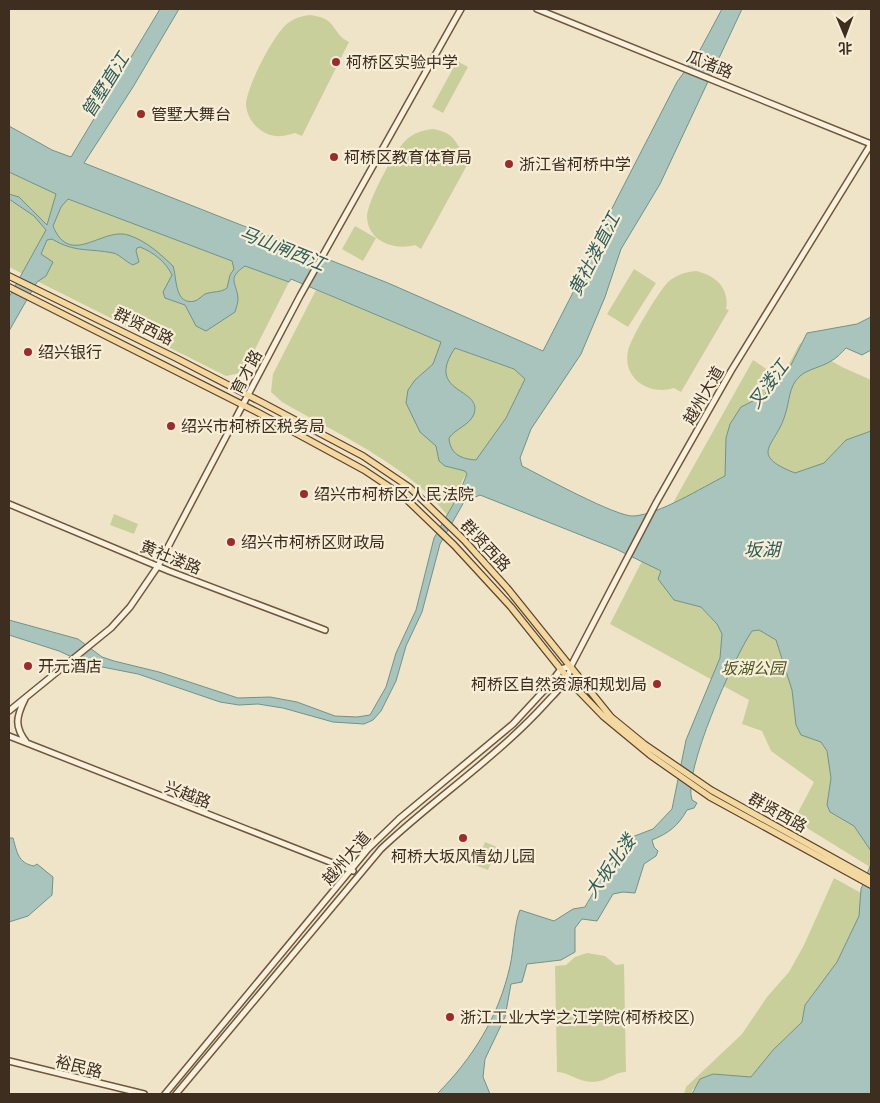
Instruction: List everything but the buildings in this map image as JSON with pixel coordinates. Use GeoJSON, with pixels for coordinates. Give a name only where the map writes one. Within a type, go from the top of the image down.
{"type":"FeatureCollection","features":[{"type":"Feature","properties":{"kind":"main road","name":"群贤西路"},"geometry":{"type":"LineString","coordinates":[[12,277],[248,395],[363,456],[409,487],[451,527],[508,589],[611,717],[679,768],[710,797],[832,861],[871,879]]}},
{"type":"Feature","properties":{"kind":"main road","name":"群贤西路"},"geometry":{"type":"LineString","coordinates":[[9,287],[243,404],[364,470],[403,496],[447,537],[511,607],[568,679],[604,718],[678,775],[692,781]]}},
{"type":"Feature","properties":{"kind":"main road","name":"群贤西路"},"geometry":{"type":"LineString","coordinates":[[832,861],[871,885]]}},
{"type":"Feature","properties":{"kind":"street","name":"育才路"},"geometry":{"type":"LineString","coordinates":[[9,711],[111,628],[130,607],[158,566],[300,296],[461,9]]}},
{"type":"Feature","properties":{"kind":"street","name":"瓜渚路"},"geometry":{"type":"LineString","coordinates":[[538,9],[681,65],[871,144]]}},
{"type":"Feature","properties":{"kind":"street","name":"越州大道"},"geometry":{"type":"LineString","coordinates":[[176,1094],[359,873],[414,818],[516,735],[568,679],[571,666],[656,503],[731,371],[871,144]]}},
{"type":"Feature","properties":{"kind":"street","name":"黄社溇路"},"geometry":{"type":"LineString","coordinates":[[9,504],[158,566],[325,630]]}},
{"type":"Feature","properties":{"kind":"street"},"geometry":{"type":"LineString","coordinates":[[561,669],[571,666]]}},
{"type":"Feature","properties":{"kind":"street","name":"越州大道"},"geometry":{"type":"LineString","coordinates":[[165,1094],[350,870],[399,819],[513,724],[561,669]]}},
{"type":"Feature","properties":{"kind":"street"},"geometry":{"type":"LineString","coordinates":[[26,698],[18,712],[16,724],[27,744]]}},
{"type":"Feature","properties":{"kind":"street","name":"兴越路"},"geometry":{"type":"LineString","coordinates":[[9,736],[359,873]]}},
{"type":"Feature","properties":{"kind":"street","name":"裕民路"},"geometry":{"type":"LineString","coordinates":[[9,1062],[144,1094]]}},
{"type":"Feature","properties":{"kind":"street"},"geometry":{"type":"LineString","coordinates":[[116,1088],[130,1094]]}},
{"type":"Feature","properties":{"kind":"green space"},"geometry":{"type":"Polygon","coordinates":[[[310,15],[330,22],[339,34],[349,42],[302,136],[295,133],[282,136],[270,135],[262,131],[251,120],[246,105],[247,97],[256,74],[282,29],[293,20],[310,15]]]}},
{"type":"Feature","properties":{"kind":"green space"},"geometry":{"type":"Polygon","coordinates":[[[457,61],[468,67],[443,113],[432,107],[457,61]]]}},
{"type":"Feature","properties":{"kind":"green space"},"geometry":{"type":"Polygon","coordinates":[[[433,129],[448,134],[461,150],[471,158],[421,249],[415,245],[399,247],[383,242],[377,238],[368,225],[368,209],[372,199],[382,177],[405,141],[418,132],[433,129]]]}},
{"type":"Feature","properties":{"kind":"green space"},"geometry":{"type":"Polygon","coordinates":[[[9,172],[68,199],[289,282],[245,369],[236,374],[226,376],[9,267],[9,172]]]}},
{"type":"Feature","properties":{"kind":"green space"},"geometry":{"type":"Polygon","coordinates":[[[355,226],[376,238],[363,261],[342,249],[355,226]]]}},
{"type":"Feature","properties":{"kind":"green space"},"geometry":{"type":"Polygon","coordinates":[[[634,269],[656,283],[628,327],[607,314],[634,269]]]}},
{"type":"Feature","properties":{"kind":"green space"},"geometry":{"type":"Polygon","coordinates":[[[696,271],[715,279],[720,284],[726,295],[726,309],[729,310],[681,392],[674,388],[656,390],[647,387],[640,383],[629,370],[627,361],[630,345],[645,315],[668,282],[681,274],[696,271]]]}},
{"type":"Feature","properties":{"kind":"green space"},"geometry":{"type":"Polygon","coordinates":[[[316,290],[460,350],[514,369],[526,379],[506,418],[462,481],[458,495],[447,515],[431,497],[392,465],[348,438],[282,402],[271,392],[273,374],[316,290]]]}},
{"type":"Feature","properties":{"kind":"green space"},"geometry":{"type":"Polygon","coordinates":[[[800,343],[842,367],[871,380],[871,431],[846,440],[825,463],[795,473],[673,503],[753,360],[777,376],[789,364],[800,343]]]}},
{"type":"Feature","properties":{"kind":"green space"},"geometry":{"type":"Polygon","coordinates":[[[114,514],[138,524],[134,534],[110,525],[114,514]]]}},
{"type":"Feature","properties":{"kind":"green space","name":"坂湖公园"},"geometry":{"type":"Polygon","coordinates":[[[642,561],[661,571],[674,599],[701,607],[717,624],[752,631],[759,630],[776,640],[792,690],[796,725],[821,742],[827,751],[831,778],[827,805],[830,812],[854,826],[871,851],[870,867],[794,820],[814,782],[771,751],[762,731],[742,724],[749,700],[610,624],[642,561]]]}},
{"type":"Feature","properties":{"kind":"green space"},"geometry":{"type":"Polygon","coordinates":[[[485,842],[497,847],[488,870],[475,865],[485,842]]]}},
{"type":"Feature","properties":{"kind":"green space"},"geometry":{"type":"Polygon","coordinates":[[[834,878],[861,893],[859,916],[837,962],[805,1005],[802,1022],[773,1050],[751,1077],[712,1074],[692,1090],[692,1094],[684,1094],[686,1087],[742,1034],[767,997],[789,972],[804,945],[834,878]]]}},
{"type":"Feature","properties":{"kind":"green space"},"geometry":{"type":"Polygon","coordinates":[[[587,953],[605,956],[616,965],[624,964],[626,1072],[598,1082],[587,1082],[557,1072],[555,966],[566,965],[575,957],[587,953]]]}},
{"type":"Feature","properties":{"kind":"water"},"geometry":{"type":"Polygon","coordinates":[[[160,9],[179,9],[133,87],[84,163],[388,283],[543,351],[584,271],[606,220],[677,82],[700,50],[722,9],[742,9],[660,184],[621,249],[605,297],[581,354],[531,429],[520,458],[522,466],[612,510],[634,516],[656,511],[725,476],[726,438],[730,424],[741,407],[765,395],[768,388],[790,367],[807,333],[857,324],[871,317],[871,350],[862,355],[846,348],[833,360],[807,372],[796,380],[791,389],[787,410],[781,426],[769,448],[768,454],[780,466],[795,473],[824,463],[846,440],[871,431],[871,851],[854,826],[830,812],[827,805],[831,778],[827,751],[821,742],[801,735],[796,725],[792,690],[776,640],[759,630],[752,631],[722,689],[702,742],[691,786],[692,800],[697,803],[694,808],[687,810],[680,820],[663,835],[652,840],[654,847],[658,851],[656,856],[644,864],[635,893],[623,892],[613,894],[597,921],[582,919],[575,928],[575,952],[561,960],[527,964],[522,982],[511,984],[505,1017],[485,1059],[483,1077],[490,1094],[437,1094],[473,1051],[492,1019],[510,966],[516,922],[520,910],[554,921],[573,909],[585,907],[595,889],[600,874],[610,865],[623,858],[630,847],[632,837],[653,829],[672,809],[686,740],[720,658],[722,634],[717,624],[701,607],[674,600],[658,579],[661,571],[616,549],[480,495],[464,502],[440,544],[422,612],[406,646],[396,681],[381,711],[373,720],[364,724],[333,722],[283,708],[258,704],[239,705],[220,702],[138,674],[87,664],[59,651],[9,635],[9,620],[78,639],[102,657],[159,672],[238,698],[270,697],[297,702],[335,716],[357,717],[370,715],[386,687],[396,653],[416,610],[434,538],[458,496],[467,474],[465,471],[445,466],[439,461],[436,446],[420,432],[406,403],[408,390],[415,380],[433,364],[441,342],[291,279],[289,282],[245,266],[239,270],[234,278],[238,299],[235,312],[206,331],[196,326],[185,305],[165,298],[163,292],[172,275],[163,262],[150,252],[140,247],[137,248],[139,262],[133,265],[115,254],[75,248],[52,239],[47,240],[41,254],[53,262],[46,276],[37,282],[9,331],[9,297],[46,230],[34,216],[9,199],[9,194],[19,197],[47,225],[56,194],[9,172],[9,126],[52,150],[71,157],[160,9]],[[68,199],[61,207],[53,226],[60,238],[68,244],[87,243],[118,234],[128,235],[147,244],[173,266],[178,290],[183,299],[195,301],[205,294],[222,291],[227,288],[230,275],[234,269],[232,261],[68,199]],[[455,348],[447,363],[446,374],[450,382],[470,399],[474,405],[474,414],[466,424],[449,438],[452,448],[457,455],[476,460],[506,418],[525,379],[514,369],[455,348]]]}},
{"type":"Feature","properties":{"kind":"water"},"geometry":{"type":"Polygon","coordinates":[[[9,838],[13,838],[21,860],[29,865],[34,866],[37,864],[53,877],[52,895],[28,916],[9,922],[9,838]]]}},
{"type":"Feature","properties":{"kind":"water"},"geometry":{"type":"Polygon","coordinates":[[[871,864],[871,1094],[692,1094],[700,1079],[713,1074],[751,1077],[773,1050],[802,1022],[805,1005],[837,962],[859,916],[861,889],[871,864]]]}},
{"type":"Feature","properties":{"kind":"place","name":"柯桥区实验中学"},"geometry":{"type":"Point","coordinates":[336,62]}},
{"type":"Feature","properties":{"kind":"place","name":"管墅大舞台"},"geometry":{"type":"Point","coordinates":[141,114]}},
{"type":"Feature","properties":{"kind":"place","name":"柯桥区教育体育局"},"geometry":{"type":"Point","coordinates":[334,157]}},
{"type":"Feature","properties":{"kind":"place","name":"浙江省柯桥中学"},"geometry":{"type":"Point","coordinates":[509,164]}},
{"type":"Feature","properties":{"kind":"place","name":"绍兴银行"},"geometry":{"type":"Point","coordinates":[28,352]}},
{"type":"Feature","properties":{"kind":"place","name":"绍兴市柯桥区税务局"},"geometry":{"type":"Point","coordinates":[171,426]}},
{"type":"Feature","properties":{"kind":"place","name":"绍兴市柯桥区人民法院"},"geometry":{"type":"Point","coordinates":[304,494]}},
{"type":"Feature","properties":{"kind":"place","name":"绍兴市柯桥区财政局"},"geometry":{"type":"Point","coordinates":[231,542]}},
{"type":"Feature","properties":{"kind":"place","name":"开元酒店"},"geometry":{"type":"Point","coordinates":[28,666]}},
{"type":"Feature","properties":{"kind":"place","name":"柯桥区自然资源和规划局"},"geometry":{"type":"Point","coordinates":[657,684]}},
{"type":"Feature","properties":{"kind":"place","name":"柯桥大坂风情幼儿园"},"geometry":{"type":"Point","coordinates":[463,838]}},
{"type":"Feature","properties":{"kind":"place","name":"浙江工业大学之江学院(柯桥校区)"},"geometry":{"type":"Point","coordinates":[450,1017]}},
{"type":"Feature","properties":{"kind":"water label","name":"管墅直江"},"geometry":{"type":"Point","coordinates":[105,85]}},
{"type":"Feature","properties":{"kind":"water label","name":"马山闸西江"},"geometry":{"type":"Point","coordinates":[283,248]}},
{"type":"Feature","properties":{"kind":"water label","name":"黄社溇直江"},"geometry":{"type":"Point","coordinates":[594,254]}},
{"type":"Feature","properties":{"kind":"water label","name":"叉溇江"},"geometry":{"type":"Point","coordinates":[768,384]}},
{"type":"Feature","properties":{"kind":"water label","name":"坂湖"},"geometry":{"type":"Point","coordinates":[762,549]}},
{"type":"Feature","properties":{"kind":"water label","name":"大坂北溇"},"geometry":{"type":"Point","coordinates":[610,866]}}]}
